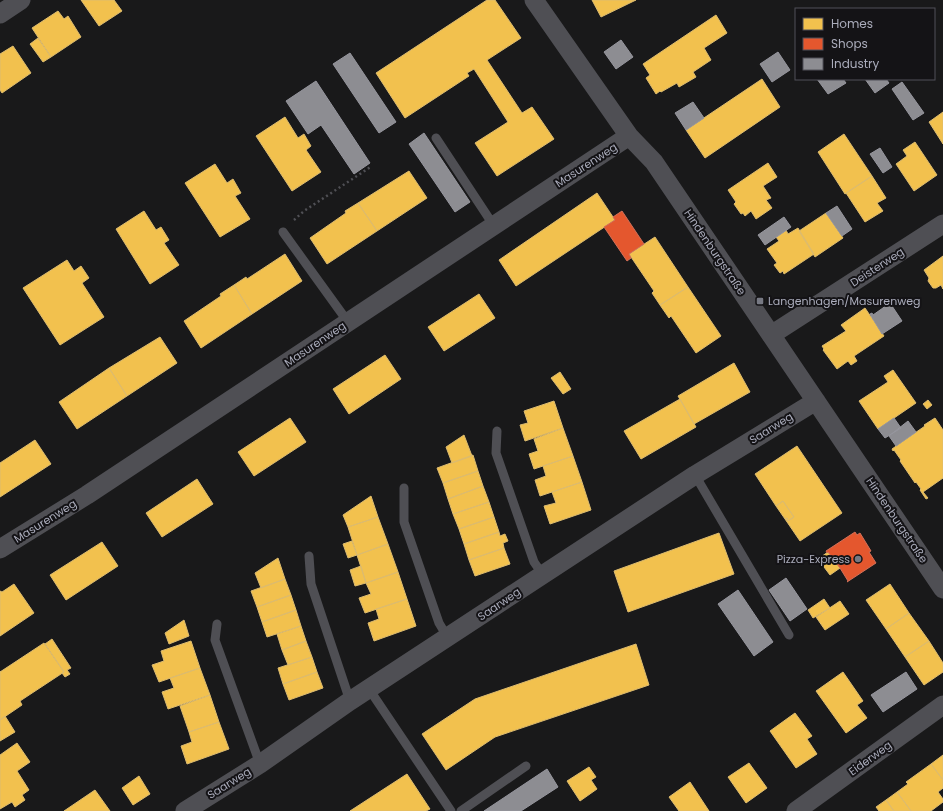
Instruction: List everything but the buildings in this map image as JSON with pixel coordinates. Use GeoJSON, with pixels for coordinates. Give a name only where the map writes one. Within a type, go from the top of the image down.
{"type":"FeatureCollection","features":[{"type":"Feature","properties":{"kind":"street"},"geometry":{"type":"LineString","coordinates":[[0,14],[20,0]]}},
{"type":"Feature","properties":{"kind":"street","name":"Hindenburgstraße"},"geometry":{"type":"LineString","coordinates":[[534,0],[629,136],[654,162],[943,589]]}},
{"type":"Feature","properties":{"kind":"street","name":"Masurenweg"},"geometry":{"type":"LineString","coordinates":[[0,549],[94,491],[629,136]]}},
{"type":"Feature","properties":{"kind":"street","name":"Deisterweg"},"geometry":{"type":"LineString","coordinates":[[771,335],[943,224]]}},
{"type":"Feature","properties":{"kind":"street","name":"Saarweg"},"geometry":{"type":"LineString","coordinates":[[185,811],[260,764],[350,701],[695,475],[816,401]]}},
{"type":"Feature","properties":{"kind":"street","name":"Eiderweg"},"geometry":{"type":"LineString","coordinates":[[796,811],[943,705]]}},
{"type":"Feature","properties":{"kind":"lane"},"geometry":{"type":"LineString","coordinates":[[436,138],[494,226]]}},
{"type":"Feature","properties":{"kind":"lane"},"geometry":{"type":"LineString","coordinates":[[283,232],[348,322]]}},
{"type":"Feature","properties":{"kind":"lane"},"geometry":{"type":"LineString","coordinates":[[497,431],[496,453],[534,562],[543,575]]}},
{"type":"Feature","properties":{"kind":"lane"},"geometry":{"type":"LineString","coordinates":[[695,475],[789,635]]}},
{"type":"Feature","properties":{"kind":"lane"},"geometry":{"type":"LineString","coordinates":[[404,488],[404,522],[439,623],[448,638]]}},
{"type":"Feature","properties":{"kind":"lane"},"geometry":{"type":"LineString","coordinates":[[309,556],[311,584],[350,701]]}},
{"type":"Feature","properties":{"kind":"lane"},"geometry":{"type":"LineString","coordinates":[[217,624],[215,640],[260,764]]}},
{"type":"Feature","properties":{"kind":"lane"},"geometry":{"type":"LineString","coordinates":[[369,689],[451,811]]}},
{"type":"Feature","properties":{"kind":"lane"},"geometry":{"type":"LineString","coordinates":[[461,811],[526,766]]}},
{"type":"Feature","properties":{"kind":"path"},"geometry":{"type":"LineString","coordinates":[[283,232],[304,211],[372,166]]}},
{"type":"Feature","properties":{"kind":"place","name":"Langenhagen/Masurenweg"},"geometry":{"type":"Point","coordinates":[760,301]}},
{"type":"Feature","properties":{"kind":"place","name":"Pizza-Express"},"geometry":{"type":"Point","coordinates":[858,559]}}]}
